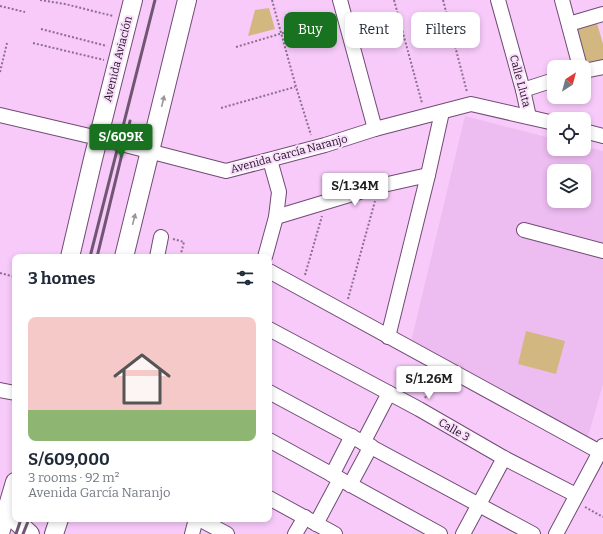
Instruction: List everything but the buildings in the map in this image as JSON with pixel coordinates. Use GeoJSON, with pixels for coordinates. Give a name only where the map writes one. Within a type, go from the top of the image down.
{"type":"FeatureCollection","features":[{"type":"Feature","properties":{"kind":"main road","name":"Avenida Aviación"},"geometry":{"type":"LineString","coordinates":[[71,254],[133,0]]}},
{"type":"Feature","properties":{"kind":"main road"},"geometry":{"type":"LineString","coordinates":[[125,254],[187,0]]}},
{"type":"Feature","properties":{"kind":"main road"},"geometry":{"type":"LineString","coordinates":[[0,533],[12,490]]}},
{"type":"Feature","properties":{"kind":"main road"},"geometry":{"type":"LineString","coordinates":[[8,500],[12,511]]}},
{"type":"Feature","properties":{"kind":"main road"},"geometry":{"type":"LineString","coordinates":[[17,522],[30,534]]}},
{"type":"Feature","properties":{"kind":"street"},"geometry":{"type":"LineString","coordinates":[[340,0],[375,130]]}},
{"type":"Feature","properties":{"kind":"street","name":"Calle Lluta"},"geometry":{"type":"LineString","coordinates":[[498,0],[529,116]]}},
{"type":"Feature","properties":{"kind":"street"},"geometry":{"type":"LineString","coordinates":[[562,0],[578,60]]}},
{"type":"Feature","properties":{"kind":"street"},"geometry":{"type":"LineString","coordinates":[[569,24],[602,19]]}},
{"type":"Feature","properties":{"kind":"street"},"geometry":{"type":"LineString","coordinates":[[591,70],[603,67]]}},
{"type":"Feature","properties":{"kind":"street"},"geometry":{"type":"LineString","coordinates":[[523,90],[547,82]]}},
{"type":"Feature","properties":{"kind":"street","name":"Avenida García Naranjo"},"geometry":{"type":"LineString","coordinates":[[0,115],[98,138],[226,171],[471,104],[547,121]]}},
{"type":"Feature","properties":{"kind":"street"},"geometry":{"type":"LineString","coordinates":[[388,337],[442,112]]}},
{"type":"Feature","properties":{"kind":"street"},"geometry":{"type":"LineString","coordinates":[[591,133],[603,136]]}},
{"type":"Feature","properties":{"kind":"street"},"geometry":{"type":"LineString","coordinates":[[266,254],[276,217],[278,192],[270,160]]}},
{"type":"Feature","properties":{"kind":"street"},"geometry":{"type":"LineString","coordinates":[[276,217],[379,186],[428,175]]}},
{"type":"Feature","properties":{"kind":"street"},"geometry":{"type":"LineString","coordinates":[[524,230],[603,251]]}},
{"type":"Feature","properties":{"kind":"street"},"geometry":{"type":"LineString","coordinates":[[158,254],[161,237]]}},
{"type":"Feature","properties":{"kind":"street"},"geometry":{"type":"LineString","coordinates":[[272,273],[443,367],[601,449],[556,534]]}},
{"type":"Feature","properties":{"kind":"street","name":"Calle 3"},"geometry":{"type":"LineString","coordinates":[[272,331],[389,393],[575,498]]}},
{"type":"Feature","properties":{"kind":"street"},"geometry":{"type":"LineString","coordinates":[[0,390],[12,392]]}},
{"type":"Feature","properties":{"kind":"street"},"geometry":{"type":"LineString","coordinates":[[296,534],[310,520],[341,480],[389,393]]}},
{"type":"Feature","properties":{"kind":"street"},"geometry":{"type":"LineString","coordinates":[[272,394],[533,534]]}},
{"type":"Feature","properties":{"kind":"street"},"geometry":{"type":"LineString","coordinates":[[272,442],[440,534]]}},
{"type":"Feature","properties":{"kind":"street"},"geometry":{"type":"LineString","coordinates":[[341,480],[362,442]]}},
{"type":"Feature","properties":{"kind":"street"},"geometry":{"type":"LineString","coordinates":[[463,534],[504,458]]}},
{"type":"Feature","properties":{"kind":"street"},"geometry":{"type":"LineString","coordinates":[[272,500],[335,534]]}},
{"type":"Feature","properties":{"kind":"street"},"geometry":{"type":"LineString","coordinates":[[192,534],[195,522]]}},
{"type":"Feature","properties":{"kind":"street"},"geometry":{"type":"LineString","coordinates":[[205,522],[227,534]]}},
{"type":"Feature","properties":{"kind":"path"},"geometry":{"type":"LineString","coordinates":[[40,0],[65,4],[128,20]]}},
{"type":"Feature","properties":{"kind":"path"},"geometry":{"type":"LineString","coordinates":[[272,0],[310,135],[325,145]]}},
{"type":"Feature","properties":{"kind":"path"},"geometry":{"type":"LineString","coordinates":[[394,0],[426,117]]}},
{"type":"Feature","properties":{"kind":"path"},"geometry":{"type":"LineString","coordinates":[[442,0],[471,104]]}},
{"type":"Feature","properties":{"kind":"path"},"geometry":{"type":"LineString","coordinates":[[0,6],[25,12]]}},
{"type":"Feature","properties":{"kind":"path"},"geometry":{"type":"LineString","coordinates":[[236,47],[344,14]]}},
{"type":"Feature","properties":{"kind":"path"},"geometry":{"type":"LineString","coordinates":[[41,29],[119,56]]}},
{"type":"Feature","properties":{"kind":"path"},"geometry":{"type":"LineString","coordinates":[[0,72],[7,43]]}},
{"type":"Feature","properties":{"kind":"path"},"geometry":{"type":"LineString","coordinates":[[33,43],[119,56]]}},
{"type":"Feature","properties":{"kind":"path"},"geometry":{"type":"LineString","coordinates":[[221,108],[296,87]]}},
{"type":"Feature","properties":{"kind":"path"},"geometry":{"type":"LineString","coordinates":[[345,313],[379,186]]}},
{"type":"Feature","properties":{"kind":"path"},"geometry":{"type":"LineString","coordinates":[[301,288],[313,250],[325,202]]}},
{"type":"Feature","properties":{"kind":"path"},"geometry":{"type":"LineString","coordinates":[[0,273],[12,276]]}},
{"type":"Feature","properties":{"kind":"path"},"geometry":{"type":"LineString","coordinates":[[419,410],[443,367]]}},
{"type":"Feature","properties":{"kind":"path"},"geometry":{"type":"LineString","coordinates":[[575,498],[603,517]]}},
{"type":"Feature","properties":{"kind":"shaded area"},"geometry":{"type":"Polygon","coordinates":[[[269,8],[275,29],[248,36],[255,10],[269,8]]]}},
{"type":"Feature","properties":{"kind":"shaded area"},"geometry":{"type":"Polygon","coordinates":[[[596,20],[603,44],[603,62],[591,65],[591,60],[583,60],[576,27],[596,20]]]}},
{"type":"Feature","properties":{"kind":"shaded area"},"geometry":{"type":"Polygon","coordinates":[[[465,116],[547,137],[547,156],[591,156],[591,148],[603,151],[603,384],[587,440],[411,342],[465,116]]]}},
{"type":"Feature","properties":{"kind":"shaded area"},"geometry":{"type":"Polygon","coordinates":[[[526,331],[565,341],[556,374],[518,364],[526,331]]]}},
{"type":"Feature","properties":{"kind":"railway"},"geometry":{"type":"LineString","coordinates":[[91,254],[155,0]]}},
{"type":"Feature","properties":{"kind":"railway"},"geometry":{"type":"LineString","coordinates":[[98,254],[130,121]]}},
{"type":"Feature","properties":{"kind":"railway"},"geometry":{"type":"LineString","coordinates":[[16,534],[20,522]]}},
{"type":"Feature","properties":{"kind":"railway"},"geometry":{"type":"LineString","coordinates":[[23,534],[28,522]]}}]}
